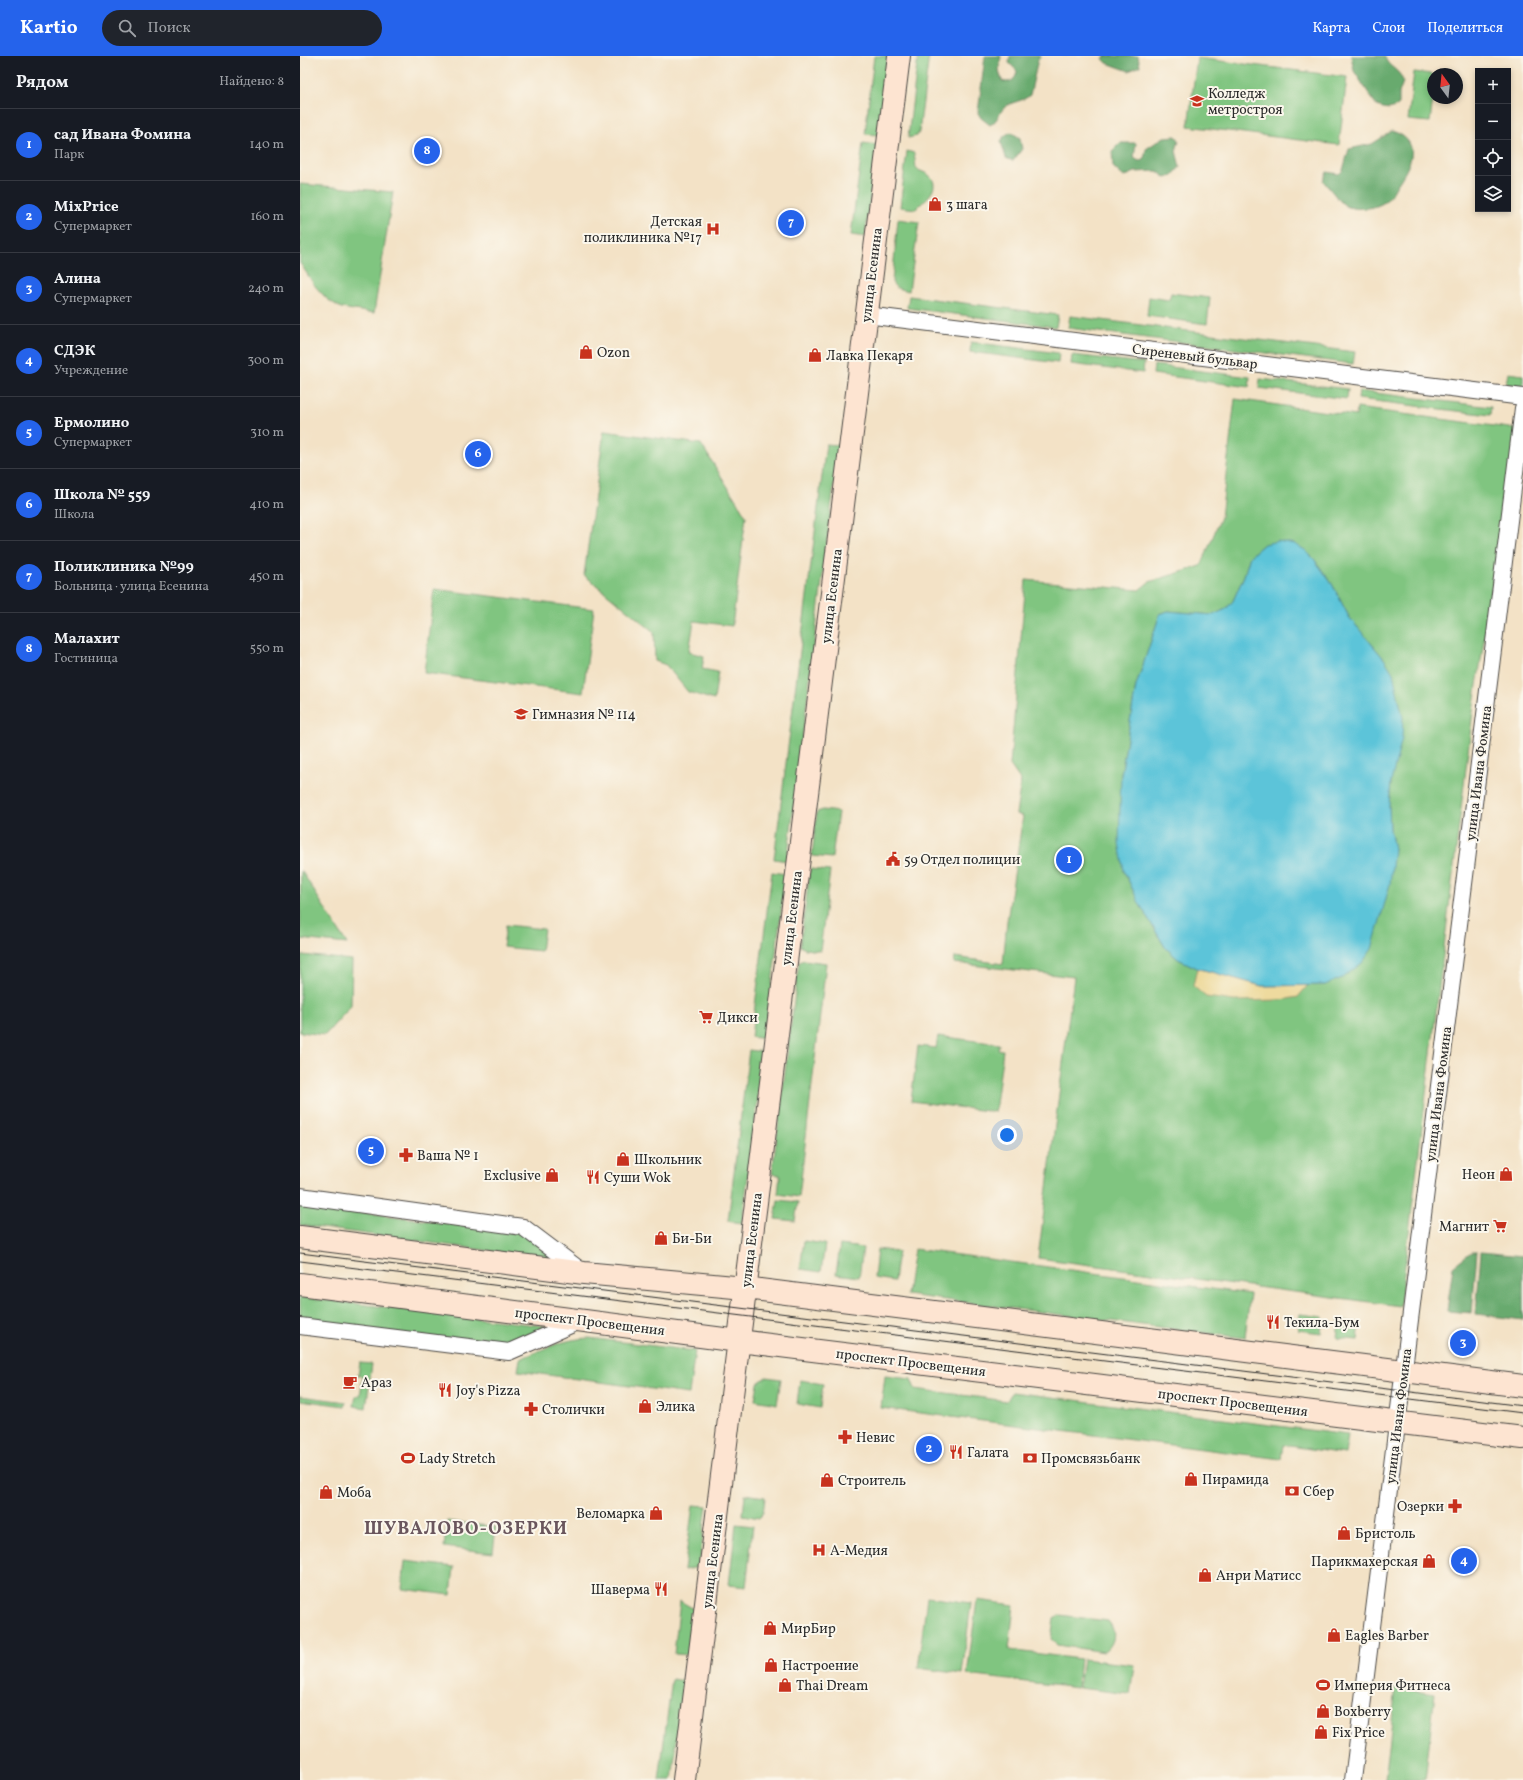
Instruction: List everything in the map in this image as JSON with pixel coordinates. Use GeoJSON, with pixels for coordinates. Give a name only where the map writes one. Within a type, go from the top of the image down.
{"type":"FeatureCollection","features":[{"type":"Feature","properties":{"kind":"main road","name":"улица Есенина"},"geometry":{"type":"LineString","coordinates":[[684,1780],[899,56]]}},
{"type":"Feature","properties":{"kind":"main road"},"geometry":{"type":"LineString","coordinates":[[300,1237],[584,1273],[746,1288],[1523,1386]]}},
{"type":"Feature","properties":{"kind":"main road","name":"проспект Просвещения"},"geometry":{"type":"LineString","coordinates":[[300,1284],[739,1341],[1523,1438]]}},
{"type":"Feature","properties":{"kind":"street","name":"Сиреневый бульвар"},"geometry":{"type":"LineString","coordinates":[[866,315],[1523,397]]}},
{"type":"Feature","properties":{"kind":"street","name":"улица Ивана Фомина"},"geometry":{"type":"LineString","coordinates":[[1353,1780],[1523,408]]}},
{"type":"Feature","properties":{"kind":"street"},"geometry":{"type":"LineString","coordinates":[[300,1196],[523,1227],[584,1273]]}},
{"type":"Feature","properties":{"kind":"street"},"geometry":{"type":"LineString","coordinates":[[300,1326],[509,1352],[582,1320]]}},
{"type":"Feature","properties":{"kind":"green space"},"geometry":{"type":"Polygon","coordinates":[[[874,56],[888,56],[878,135],[865,134],[874,56]]]}},
{"type":"Feature","properties":{"kind":"green space"},"geometry":{"type":"Polygon","coordinates":[[[918,56],[929,56],[919,132],[917,136],[908,138],[918,56]]]}},
{"type":"Feature","properties":{"kind":"green space"},"geometry":{"type":"Polygon","coordinates":[[[985,56],[1001,56],[999,70],[1002,81],[1010,82],[1014,79],[1017,71],[1009,63],[1010,56],[1041,56],[1038,60],[1030,95],[1007,106],[1002,110],[995,122],[990,125],[981,118],[978,113],[985,56]]]}},
{"type":"Feature","properties":{"kind":"green space"},"geometry":{"type":"Polygon","coordinates":[[[1105,56],[1138,56],[1140,66],[1129,71],[1107,63],[1103,59],[1105,56]]]}},
{"type":"Feature","properties":{"kind":"green space"},"geometry":{"type":"Polygon","coordinates":[[[1351,56],[1385,56],[1388,63],[1402,78],[1403,82],[1399,93],[1399,104],[1388,109],[1377,106],[1354,71],[1351,56]]]}},
{"type":"Feature","properties":{"kind":"green space"},"geometry":{"type":"Polygon","coordinates":[[[1197,58],[1347,77],[1339,145],[1188,126],[1197,58]]]}},
{"type":"Feature","properties":{"kind":"green space"},"geometry":{"type":"Polygon","coordinates":[[[1414,72],[1427,73],[1427,104],[1432,104],[1430,122],[1408,120],[1414,72]]]}},
{"type":"Feature","properties":{"kind":"green space"},"geometry":{"type":"Polygon","coordinates":[[[1392,131],[1402,135],[1411,147],[1410,162],[1402,177],[1390,196],[1382,204],[1362,208],[1346,206],[1323,181],[1327,172],[1339,174],[1343,170],[1349,149],[1372,144],[1392,131]]]}},
{"type":"Feature","properties":{"kind":"green space"},"geometry":{"type":"Polygon","coordinates":[[[1011,132],[1020,138],[1022,149],[1013,161],[1006,158],[1001,142],[1004,136],[1011,132]]]}},
{"type":"Feature","properties":{"kind":"green space"},"geometry":{"type":"Polygon","coordinates":[[[1176,136],[1179,140],[1176,151],[1180,167],[1172,176],[1166,178],[1157,171],[1135,172],[1124,177],[1113,167],[1112,151],[1120,143],[1136,143],[1134,158],[1139,161],[1144,160],[1146,149],[1164,137],[1176,136]]]}},
{"type":"Feature","properties":{"kind":"green space"},"geometry":{"type":"Polygon","coordinates":[[[863,143],[877,145],[865,237],[851,235],[863,143]]]}},
{"type":"Feature","properties":{"kind":"green space"},"geometry":{"type":"Polygon","coordinates":[[[907,151],[914,153],[916,168],[930,176],[934,185],[933,190],[927,198],[916,209],[900,207],[907,151]]]}},
{"type":"Feature","properties":{"kind":"green space"},"geometry":{"type":"Polygon","coordinates":[[[300,184],[393,192],[374,313],[341,308],[327,299],[315,286],[300,263],[300,184]]]}},
{"type":"Feature","properties":{"kind":"green space"},"geometry":{"type":"Polygon","coordinates":[[[898,219],[919,222],[909,291],[897,287],[892,282],[898,219]]]}},
{"type":"Feature","properties":{"kind":"green space"},"geometry":{"type":"Polygon","coordinates":[[[1171,293],[1210,298],[1207,324],[1147,316],[1149,297],[1169,300],[1171,293]]]}},
{"type":"Feature","properties":{"kind":"green space"},"geometry":{"type":"Polygon","coordinates":[[[909,296],[1058,315],[1056,327],[907,308],[909,296]]]}},
{"type":"Feature","properties":{"kind":"green space"},"geometry":{"type":"Polygon","coordinates":[[[1070,316],[1355,352],[1353,364],[1068,328],[1070,316]]]}},
{"type":"Feature","properties":{"kind":"green space"},"geometry":{"type":"Polygon","coordinates":[[[971,342],[1059,353],[1058,363],[970,352],[971,342]]]}},
{"type":"Feature","properties":{"kind":"green space"},"geometry":{"type":"Polygon","coordinates":[[[1072,355],[1144,363],[1143,373],[1071,364],[1072,355]]]}},
{"type":"Feature","properties":{"kind":"green space"},"geometry":{"type":"Polygon","coordinates":[[[1154,365],[1250,377],[1249,387],[1153,374],[1154,365]]]}},
{"type":"Feature","properties":{"kind":"green space"},"geometry":{"type":"Polygon","coordinates":[[[1508,373],[1523,375],[1523,386],[1506,384],[1508,373]]]}},
{"type":"Feature","properties":{"kind":"green space"},"geometry":{"type":"Polygon","coordinates":[[[1260,379],[1348,389],[1347,399],[1259,388],[1260,379]]]}},
{"type":"Feature","properties":{"kind":"green space"},"geometry":{"type":"Polygon","coordinates":[[[1359,391],[1491,407],[1490,415],[1358,399],[1359,391]]]}},
{"type":"Feature","properties":{"kind":"green space"},"geometry":{"type":"Polygon","coordinates":[[[1235,399],[1356,416],[1357,408],[1517,429],[1473,711],[1400,1306],[1038,1258],[1074,977],[954,963],[955,957],[1003,964],[1007,921],[1023,816],[1016,814],[1021,781],[1010,765],[1026,580],[1139,590],[1149,582],[1201,566],[1221,517],[1235,399]],[[1264,544],[1250,556],[1244,576],[1233,601],[1226,609],[1213,615],[1168,611],[1160,614],[1136,686],[1121,775],[1124,871],[1139,903],[1165,947],[1178,959],[1197,968],[1262,986],[1325,985],[1394,849],[1390,829],[1389,805],[1391,782],[1385,660],[1349,617],[1332,584],[1314,559],[1305,550],[1264,544]]]}},
{"type":"Feature","properties":{"kind":"green space"},"geometry":{"type":"Polygon","coordinates":[[[604,431],[701,444],[746,516],[732,626],[694,621],[689,652],[704,656],[702,669],[718,672],[714,700],[688,692],[666,665],[655,661],[654,632],[584,575],[604,431]]]}},
{"type":"Feature","properties":{"kind":"green space"},"geometry":{"type":"Polygon","coordinates":[[[826,444],[839,445],[787,861],[774,859],[826,444]]]}},
{"type":"Feature","properties":{"kind":"green space"},"geometry":{"type":"Polygon","coordinates":[[[434,589],[594,609],[583,693],[424,673],[434,589]]]}},
{"type":"Feature","properties":{"kind":"green space"},"geometry":{"type":"Polygon","coordinates":[[[823,810],[838,812],[832,858],[812,856],[817,812],[823,810]]]}},
{"type":"Feature","properties":{"kind":"green space"},"geometry":{"type":"Polygon","coordinates":[[[810,869],[830,871],[820,951],[805,949],[800,946],[810,869]]]}},
{"type":"Feature","properties":{"kind":"green space"},"geometry":{"type":"Polygon","coordinates":[[[301,870],[347,944],[300,939],[301,870]]]}},
{"type":"Feature","properties":{"kind":"green space"},"geometry":{"type":"Polygon","coordinates":[[[772,872],[786,874],[765,1039],[751,1037],[772,872]]]}},
{"type":"Feature","properties":{"kind":"green space"},"geometry":{"type":"Polygon","coordinates":[[[506,925],[544,929],[541,951],[503,947],[506,925]]]}},
{"type":"Feature","properties":{"kind":"green space"},"geometry":{"type":"Polygon","coordinates":[[[302,955],[352,960],[351,1006],[325,1035],[300,1032],[300,973],[302,955]]]}},
{"type":"Feature","properties":{"kind":"green space"},"geometry":{"type":"Polygon","coordinates":[[[804,960],[826,963],[799,1197],[778,1194],[780,1175],[772,1174],[799,962],[804,960]]]}},
{"type":"Feature","properties":{"kind":"green space"},"geometry":{"type":"Polygon","coordinates":[[[938,1036],[999,1044],[998,1050],[1003,1050],[995,1112],[911,1101],[918,1046],[936,1048],[938,1036]]]}},
{"type":"Feature","properties":{"kind":"green space"},"geometry":{"type":"Polygon","coordinates":[[[749,1050],[764,1052],[742,1223],[728,1221],[749,1050]]]}},
{"type":"Feature","properties":{"kind":"green space"},"geometry":{"type":"Polygon","coordinates":[[[778,1200],[798,1202],[795,1221],[775,1219],[778,1200]]]}},
{"type":"Feature","properties":{"kind":"green space"},"geometry":{"type":"Polygon","coordinates":[[[300,1204],[521,1233],[551,1254],[550,1259],[300,1225],[300,1204]]]}},
{"type":"Feature","properties":{"kind":"green space"},"geometry":{"type":"Polygon","coordinates":[[[804,1241],[825,1244],[821,1272],[800,1269],[804,1241]]]}},
{"type":"Feature","properties":{"kind":"green space"},"geometry":{"type":"Polygon","coordinates":[[[840,1245],[863,1248],[859,1277],[836,1274],[840,1245]]]}},
{"type":"Feature","properties":{"kind":"green space"},"geometry":{"type":"Polygon","coordinates":[[[877,1249],[898,1252],[894,1281],[874,1278],[877,1249]]]}},
{"type":"Feature","properties":{"kind":"green space"},"geometry":{"type":"Polygon","coordinates":[[[914,1249],[1250,1294],[1245,1338],[907,1295],[914,1249]]]}},
{"type":"Feature","properties":{"kind":"green space"},"geometry":{"type":"Polygon","coordinates":[[[1471,1252],[1477,1252],[1472,1313],[1447,1311],[1453,1266],[1471,1252]]]}},
{"type":"Feature","properties":{"kind":"green space"},"geometry":{"type":"Polygon","coordinates":[[[1481,1252],[1523,1256],[1523,1320],[1476,1314],[1481,1252]]]}},
{"type":"Feature","properties":{"kind":"green space"},"geometry":{"type":"Polygon","coordinates":[[[300,1297],[544,1326],[543,1332],[509,1347],[300,1321],[300,1297]]]}},
{"type":"Feature","properties":{"kind":"green space"},"geometry":{"type":"Polygon","coordinates":[[[1300,1314],[1323,1317],[1321,1333],[1298,1330],[1300,1314]]]}},
{"type":"Feature","properties":{"kind":"green space"},"geometry":{"type":"Polygon","coordinates":[[[1339,1320],[1360,1323],[1358,1340],[1337,1338],[1339,1320]]]}},
{"type":"Feature","properties":{"kind":"green space"},"geometry":{"type":"Polygon","coordinates":[[[589,1338],[695,1351],[689,1394],[518,1371],[520,1359],[562,1342],[589,1338]]]}},
{"type":"Feature","properties":{"kind":"green space"},"geometry":{"type":"Polygon","coordinates":[[[360,1363],[372,1364],[366,1408],[354,1406],[356,1396],[360,1396],[363,1376],[358,1375],[360,1363]]]}},
{"type":"Feature","properties":{"kind":"green space"},"geometry":{"type":"Polygon","coordinates":[[[885,1376],[911,1379],[915,1389],[1007,1401],[1012,1392],[1348,1435],[1345,1454],[1283,1445],[1281,1459],[881,1408],[885,1376]]]}},
{"type":"Feature","properties":{"kind":"green space"},"geometry":{"type":"Polygon","coordinates":[[[766,1377],[781,1379],[777,1404],[755,1400],[758,1383],[766,1377]]]}},
{"type":"Feature","properties":{"kind":"green space"},"geometry":{"type":"Polygon","coordinates":[[[800,1380],[823,1384],[820,1408],[797,1404],[800,1380]]]}},
{"type":"Feature","properties":{"kind":"green space"},"geometry":{"type":"Polygon","coordinates":[[[300,1396],[346,1402],[345,1406],[300,1400],[300,1396]]]}},
{"type":"Feature","properties":{"kind":"green space"},"geometry":{"type":"Polygon","coordinates":[[[745,1494],[765,1497],[763,1514],[759,1518],[743,1515],[745,1494]]]}},
{"type":"Feature","properties":{"kind":"green space"},"geometry":{"type":"Polygon","coordinates":[[[693,1505],[707,1506],[699,1567],[684,1570],[693,1505]]]}},
{"type":"Feature","properties":{"kind":"green space"},"geometry":{"type":"Polygon","coordinates":[[[447,1521],[496,1527],[493,1553],[444,1547],[447,1521]]]}},
{"type":"Feature","properties":{"kind":"green space"},"geometry":{"type":"Polygon","coordinates":[[[736,1524],[753,1526],[746,1587],[729,1585],[736,1524]]]}},
{"type":"Feature","properties":{"kind":"green space"},"geometry":{"type":"Polygon","coordinates":[[[405,1561],[454,1567],[451,1595],[402,1589],[405,1561]]]}},
{"type":"Feature","properties":{"kind":"green space"},"geometry":{"type":"Polygon","coordinates":[[[927,1597],[971,1603],[962,1674],[918,1668],[927,1597]]]}},
{"type":"Feature","properties":{"kind":"green space"},"geometry":{"type":"Polygon","coordinates":[[[977,1600],[1014,1605],[1009,1650],[1080,1659],[1077,1688],[967,1675],[977,1600]]]}},
{"type":"Feature","properties":{"kind":"green space"},"geometry":{"type":"Polygon","coordinates":[[[680,1601],[694,1609],[688,1655],[674,1654],[680,1601]]]}},
{"type":"Feature","properties":{"kind":"green space"},"geometry":{"type":"Polygon","coordinates":[[[1060,1615],[1108,1621],[1114,1633],[1111,1645],[1104,1652],[1057,1645],[1051,1639],[1054,1619],[1060,1615]]]}},
{"type":"Feature","properties":{"kind":"green space"},"geometry":{"type":"Polygon","coordinates":[[[1083,1659],[1134,1665],[1130,1694],[1079,1688],[1083,1659]]]}},
{"type":"Feature","properties":{"kind":"green space"},"geometry":{"type":"Polygon","coordinates":[[[672,1679],[684,1681],[672,1780],[659,1780],[672,1679]]]}},
{"type":"Feature","properties":{"kind":"green space"},"geometry":{"type":"Polygon","coordinates":[[[1396,1687],[1435,1693],[1425,1780],[1385,1780],[1396,1687]]]}},
{"type":"Feature","properties":{"kind":"sand"},"geometry":{"type":"Polygon","coordinates":[[[1197,968],[1262,986],[1308,985],[1298,997],[1282,1000],[1234,1001],[1206,997],[1193,986],[1197,968]]]}},
{"type":"Feature","properties":{"kind":"water"},"geometry":{"type":"Polygon","coordinates":[[[1278,541],[1295,544],[1305,550],[1314,559],[1332,584],[1349,617],[1385,660],[1393,673],[1403,718],[1402,738],[1391,782],[1389,805],[1390,829],[1394,849],[1390,884],[1372,949],[1362,963],[1342,978],[1325,985],[1262,986],[1197,968],[1178,959],[1165,947],[1139,903],[1124,871],[1119,843],[1121,775],[1136,686],[1160,614],[1168,611],[1213,615],[1226,609],[1233,601],[1244,576],[1250,556],[1264,544],[1278,541]]]}},
{"type":"Feature","properties":{"kind":"tram line"},"geometry":{"type":"LineString","coordinates":[[300,1253],[1523,1406]]}},
{"type":"Feature","properties":{"kind":"tram line"},"geometry":{"type":"LineString","coordinates":[[300,1261],[1523,1413]]}},
{"type":"Feature","properties":{"kind":"place","name":"Колледж метростроя"},"geometry":{"type":"Point","coordinates":[1197,101]}},
{"type":"Feature","properties":{"kind":"place","name":"Малахит"},"geometry":{"type":"Point","coordinates":[427,151]}},
{"type":"Feature","properties":{"kind":"place","name":"3 шага"},"geometry":{"type":"Point","coordinates":[935,204]}},
{"type":"Feature","properties":{"kind":"place","name":"Поликлиника №99"},"geometry":{"type":"Point","coordinates":[791,223]}},
{"type":"Feature","properties":{"kind":"place","name":"Детская поликлиника №17"},"geometry":{"type":"Point","coordinates":[713,229]}},
{"type":"Feature","properties":{"kind":"place","name":"Ozon"},"geometry":{"type":"Point","coordinates":[586,352]}},
{"type":"Feature","properties":{"kind":"place","name":"Лавка Пекаря"},"geometry":{"type":"Point","coordinates":[815,355]}},
{"type":"Feature","properties":{"kind":"place","name":"Школа № 559"},"geometry":{"type":"Point","coordinates":[478,454]}},
{"type":"Feature","properties":{"kind":"place","name":"Гимназия № 114"},"geometry":{"type":"Point","coordinates":[521,714]}},
{"type":"Feature","properties":{"kind":"place","name":"59 Отдел полиции"},"geometry":{"type":"Point","coordinates":[893,859]}},
{"type":"Feature","properties":{"kind":"place","name":"сад Ивана Фомина"},"geometry":{"type":"Point","coordinates":[1069,860]}},
{"type":"Feature","properties":{"kind":"place","name":"Дикси"},"geometry":{"type":"Point","coordinates":[706,1017]}},
{"type":"Feature","properties":{"kind":"place","name":"Ермолино"},"geometry":{"type":"Point","coordinates":[371,1151]}},
{"type":"Feature","properties":{"kind":"place","name":"Ваша № 1"},"geometry":{"type":"Point","coordinates":[406,1155]}},
{"type":"Feature","properties":{"kind":"place","name":"Школьник"},"geometry":{"type":"Point","coordinates":[623,1159]}},
{"type":"Feature","properties":{"kind":"place","name":"Неон"},"geometry":{"type":"Point","coordinates":[1506,1174]}},
{"type":"Feature","properties":{"kind":"place","name":"Exclusive"},"geometry":{"type":"Point","coordinates":[552,1175]}},
{"type":"Feature","properties":{"kind":"place","name":"Суши Wok"},"geometry":{"type":"Point","coordinates":[593,1177]}},
{"type":"Feature","properties":{"kind":"place","name":"Магнит"},"geometry":{"type":"Point","coordinates":[1500,1226]}},
{"type":"Feature","properties":{"kind":"place","name":"Би-Би"},"geometry":{"type":"Point","coordinates":[661,1238]}},
{"type":"Feature","properties":{"kind":"place","name":"Текила-Бум"},"geometry":{"type":"Point","coordinates":[1273,1322]}},
{"type":"Feature","properties":{"kind":"place","name":"Алина"},"geometry":{"type":"Point","coordinates":[1463,1343]}},
{"type":"Feature","properties":{"kind":"place","name":"Араз"},"geometry":{"type":"Point","coordinates":[350,1382]}},
{"type":"Feature","properties":{"kind":"place","name":"Joy's Pizza"},"geometry":{"type":"Point","coordinates":[445,1390]}},
{"type":"Feature","properties":{"kind":"place","name":"Элика"},"geometry":{"type":"Point","coordinates":[645,1406]}},
{"type":"Feature","properties":{"kind":"place","name":"Столички"},"geometry":{"type":"Point","coordinates":[531,1409]}},
{"type":"Feature","properties":{"kind":"place","name":"Невис"},"geometry":{"type":"Point","coordinates":[845,1437]}},
{"type":"Feature","properties":{"kind":"place","name":"MixPrice"},"geometry":{"type":"Point","coordinates":[929,1449]}},
{"type":"Feature","properties":{"kind":"place","name":"Галата"},"geometry":{"type":"Point","coordinates":[956,1452]}},
{"type":"Feature","properties":{"kind":"place","name":"Lady Stretch"},"geometry":{"type":"Point","coordinates":[408,1458]}},
{"type":"Feature","properties":{"kind":"place","name":"Промсвязьбанк"},"geometry":{"type":"Point","coordinates":[1030,1458]}},
{"type":"Feature","properties":{"kind":"place","name":"Пирамида"},"geometry":{"type":"Point","coordinates":[1191,1479]}},
{"type":"Feature","properties":{"kind":"place","name":"Строитель"},"geometry":{"type":"Point","coordinates":[827,1480]}},
{"type":"Feature","properties":{"kind":"place","name":"Сбер"},"geometry":{"type":"Point","coordinates":[1292,1491]}},
{"type":"Feature","properties":{"kind":"place","name":"Моба"},"geometry":{"type":"Point","coordinates":[326,1492]}},
{"type":"Feature","properties":{"kind":"place","name":"Озерки"},"geometry":{"type":"Point","coordinates":[1455,1506]}},
{"type":"Feature","properties":{"kind":"place","name":"Веломарка"},"geometry":{"type":"Point","coordinates":[656,1513]}},
{"type":"Feature","properties":{"kind":"place","name":"Бристоль"},"geometry":{"type":"Point","coordinates":[1344,1533]}},
{"type":"Feature","properties":{"kind":"place","name":"А-Медия"},"geometry":{"type":"Point","coordinates":[819,1550]}},
{"type":"Feature","properties":{"kind":"place","name":"Парикмахерская"},"geometry":{"type":"Point","coordinates":[1429,1561]}},
{"type":"Feature","properties":{"kind":"place","name":"СДЭК"},"geometry":{"type":"Point","coordinates":[1464,1561]}},
{"type":"Feature","properties":{"kind":"place","name":"Анри Матисс"},"geometry":{"type":"Point","coordinates":[1205,1575]}},
{"type":"Feature","properties":{"kind":"place","name":"Шаверма"},"geometry":{"type":"Point","coordinates":[661,1589]}},
{"type":"Feature","properties":{"kind":"place","name":"МирБир"},"geometry":{"type":"Point","coordinates":[770,1628]}},
{"type":"Feature","properties":{"kind":"place","name":"Eagles Barber"},"geometry":{"type":"Point","coordinates":[1334,1635]}},
{"type":"Feature","properties":{"kind":"place","name":"Настроение"},"geometry":{"type":"Point","coordinates":[771,1665]}},
{"type":"Feature","properties":{"kind":"place","name":"Thai Dream"},"geometry":{"type":"Point","coordinates":[785,1685]}},
{"type":"Feature","properties":{"kind":"place","name":"Империя Фитнеса"},"geometry":{"type":"Point","coordinates":[1323,1685]}},
{"type":"Feature","properties":{"kind":"place","name":"Boxberry"},"geometry":{"type":"Point","coordinates":[1323,1711]}},
{"type":"Feature","properties":{"kind":"place","name":"Fix Price"},"geometry":{"type":"Point","coordinates":[1321,1732]}},
{"type":"Feature","properties":{"kind":"district","name":"ШУВАЛОВО-ОЗЕРКИ"},"geometry":{"type":"Point","coordinates":[466,1528]}}]}
